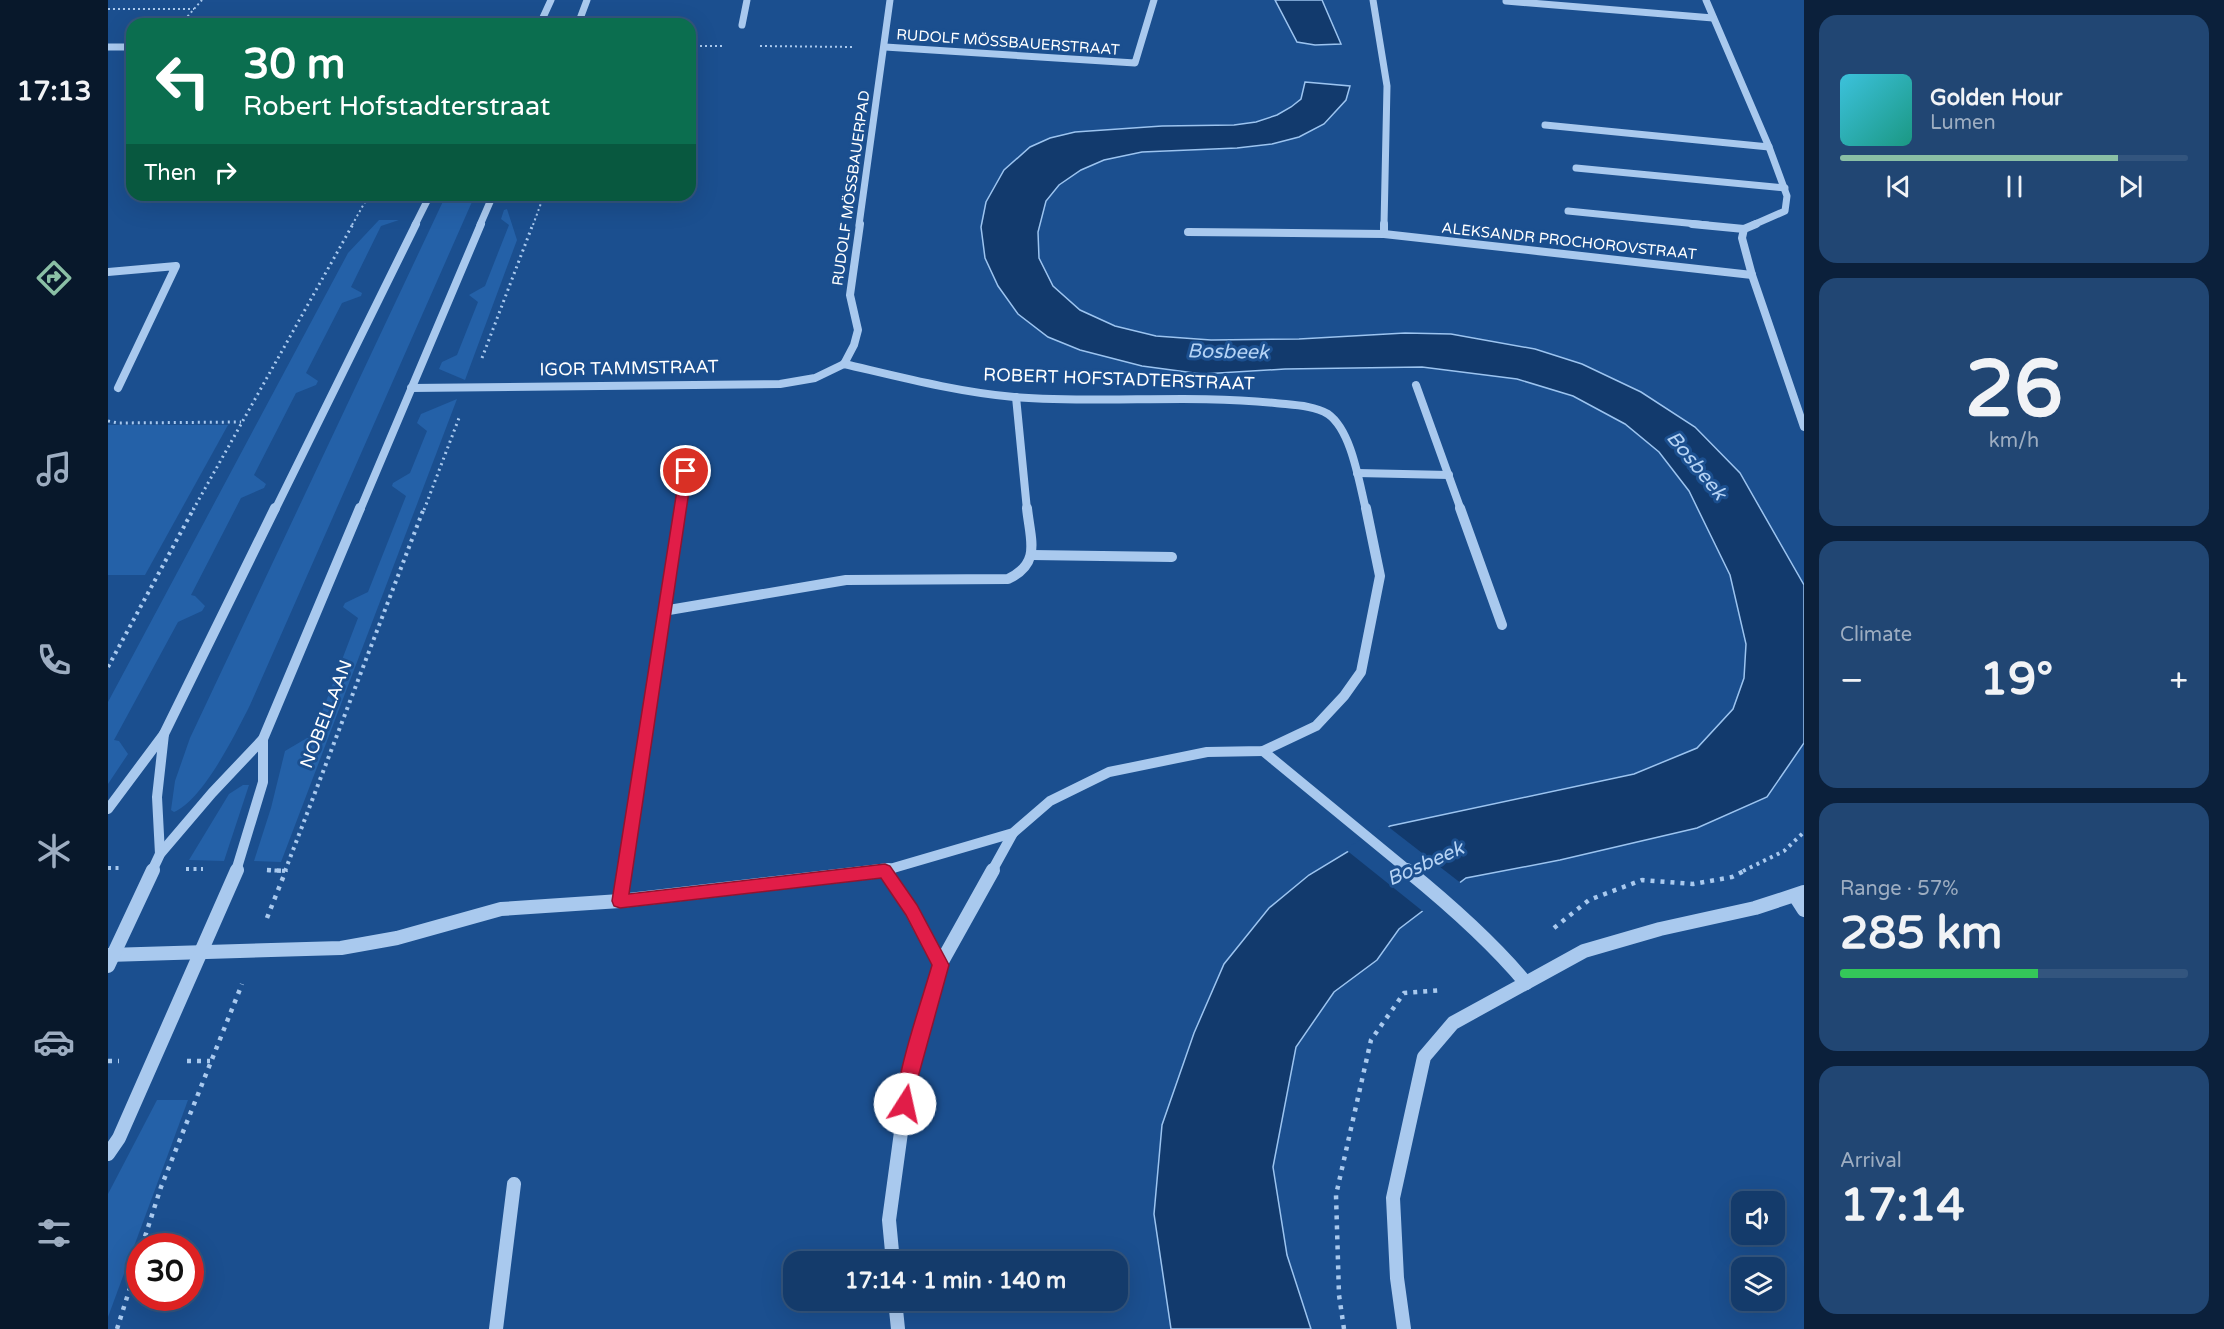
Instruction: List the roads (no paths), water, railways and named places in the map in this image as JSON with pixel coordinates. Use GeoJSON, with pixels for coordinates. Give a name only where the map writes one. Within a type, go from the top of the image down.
{"type":"FeatureCollection","features":[{"type":"Feature","properties":{"kind":"street"},"geometry":{"type":"LineString","coordinates":[[543,18],[551,0]]}},
{"type":"Feature","properties":{"kind":"street"},"geometry":{"type":"LineString","coordinates":[[580,18],[587,0]]}},
{"type":"Feature","properties":{"kind":"street"},"geometry":{"type":"LineString","coordinates":[[742,25],[747,0]]}},
{"type":"Feature","properties":{"kind":"street","name":"RUDOLF MÖSSBAUERPAD"},"geometry":{"type":"LineString","coordinates":[[844,364],[858,341],[858,321],[850,295],[890,0]]}},
{"type":"Feature","properties":{"kind":"street","name":"RUDOLF MÖSSBAUERSTRAAT"},"geometry":{"type":"LineString","coordinates":[[885,47],[1134,63],[1154,0]]}},
{"type":"Feature","properties":{"kind":"street"},"geometry":{"type":"LineString","coordinates":[[1373,0],[1387,86],[1384,234]]}},
{"type":"Feature","properties":{"kind":"street"},"geometry":{"type":"LineString","coordinates":[[1568,211],[1744,230],[1785,212],[1787,196],[1785,188],[1706,0]]}},
{"type":"Feature","properties":{"kind":"street"},"geometry":{"type":"LineString","coordinates":[[1506,1],[1713,18]]}},
{"type":"Feature","properties":{"kind":"street"},"geometry":{"type":"LineString","coordinates":[[108,47],[126,47]]}},
{"type":"Feature","properties":{"kind":"street"},"geometry":{"type":"LineString","coordinates":[[1545,125],[1769,147]]}},
{"type":"Feature","properties":{"kind":"street"},"geometry":{"type":"LineString","coordinates":[[1576,168],[1785,188]]}},
{"type":"Feature","properties":{"kind":"street"},"geometry":{"type":"LineString","coordinates":[[108,809],[164,734],[426,201]]}},
{"type":"Feature","properties":{"kind":"street"},"geometry":{"type":"LineString","coordinates":[[110,959],[160,854],[212,793],[263,739],[490,201]]}},
{"type":"Feature","properties":{"kind":"street"},"geometry":{"type":"LineString","coordinates":[[1744,230],[1742,238],[1752,275],[1804,427]]}},
{"type":"Feature","properties":{"kind":"street","name":"ALEKSANDR PROCHOROVSTRAAT"},"geometry":{"type":"LineString","coordinates":[[1188,231],[1384,234],[1752,275]]}},
{"type":"Feature","properties":{"kind":"street"},"geometry":{"type":"LineString","coordinates":[[108,272],[176,266],[118,388]]}},
{"type":"Feature","properties":{"kind":"street","name":"IGOR TAMMSTRAAT"},"geometry":{"type":"LineString","coordinates":[[411,388],[780,384],[814,378],[844,364]]}},
{"type":"Feature","properties":{"kind":"street","name":"ROBERT HOFSTADTERSTRAAT"},"geometry":{"type":"LineString","coordinates":[[110,959],[256,949],[340,948],[398,938],[501,909],[620,901],[885,871],[1013,833],[1050,801],[1109,772],[1207,752],[1263,751],[1316,726],[1344,696],[1361,672],[1380,576],[1371,527],[1348,443],[1336,422],[1326,413],[1308,407],[1251,401],[1016,397],[965,391],[844,364]]}},
{"type":"Feature","properties":{"kind":"street"},"geometry":{"type":"LineString","coordinates":[[1416,385],[1502,625]]}},
{"type":"Feature","properties":{"kind":"street"},"geometry":{"type":"LineString","coordinates":[[663,611],[846,580],[1008,579],[1023,573],[1030,565],[1032,555],[1016,397]]}},
{"type":"Feature","properties":{"kind":"street"},"geometry":{"type":"LineString","coordinates":[[620,901],[686,471]]}},
{"type":"Feature","properties":{"kind":"street"},"geometry":{"type":"LineString","coordinates":[[1357,472],[1449,475]]}},
{"type":"Feature","properties":{"kind":"street"},"geometry":{"type":"LineString","coordinates":[[1032,555],[1172,557]]}},
{"type":"Feature","properties":{"kind":"street"},"geometry":{"type":"LineString","coordinates":[[160,854],[157,797],[164,734]]}},
{"type":"Feature","properties":{"kind":"street"},"geometry":{"type":"LineString","coordinates":[[108,1154],[119,1138],[237,869],[263,782],[263,739]]}},
{"type":"Feature","properties":{"kind":"street"},"geometry":{"type":"LineString","coordinates":[[1263,751],[1450,905],[1526,983]]}},
{"type":"Feature","properties":{"kind":"street"},"geometry":{"type":"LineString","coordinates":[[891,1251],[890,1220],[908,1081],[940,965],[1013,833]]}},
{"type":"Feature","properties":{"kind":"street"},"geometry":{"type":"LineString","coordinates":[[885,871],[911,910],[940,965]]}},
{"type":"Feature","properties":{"kind":"street"},"geometry":{"type":"LineString","coordinates":[[1404,1329],[1397,1278],[1393,1198],[1424,1057],[1453,1023],[1584,951],[1660,929],[1755,908],[1799,894],[1804,910]]}},
{"type":"Feature","properties":{"kind":"street"},"geometry":{"type":"LineString","coordinates":[[496,1329],[514,1184]]}},
{"type":"Feature","properties":{"kind":"street"},"geometry":{"type":"LineString","coordinates":[[897,1311],[898,1329]]}},
{"type":"Feature","properties":{"kind":"water"},"geometry":{"type":"Polygon","coordinates":[[[1275,0],[1322,0],[1341,44],[1315,45],[1297,42],[1275,0]]]}},
{"type":"Feature","properties":{"kind":"water","name":"Bosbeek"},"geometry":{"type":"Polygon","coordinates":[[[1305,82],[1350,86],[1346,100],[1324,124],[1299,137],[1272,144],[1237,148],[1142,152],[1104,160],[1081,170],[1059,185],[1046,201],[1038,232],[1039,258],[1053,286],[1080,310],[1115,326],[1156,336],[1211,340],[1299,339],[1405,333],[1451,334],[1535,349],[1582,364],[1641,392],[1695,427],[1740,473],[1804,585],[1804,743],[1767,797],[1697,828],[1560,860],[1466,878],[1399,929],[1377,960],[1334,992],[1296,1047],[1273,1167],[1287,1255],[1311,1329],[1171,1329],[1154,1214],[1162,1125],[1194,1033],[1224,964],[1269,908],[1309,875],[1390,826],[1634,774],[1697,748],[1733,709],[1744,678],[1746,644],[1730,575],[1689,491],[1659,452],[1625,424],[1573,396],[1517,379],[1422,367],[1285,369],[1202,374],[1142,366],[1080,350],[1048,337],[1018,314],[998,286],[985,258],[981,227],[986,202],[1004,170],[1030,147],[1050,138],[1075,132],[1256,122],[1277,115],[1301,99],[1305,82]]]}}]}
